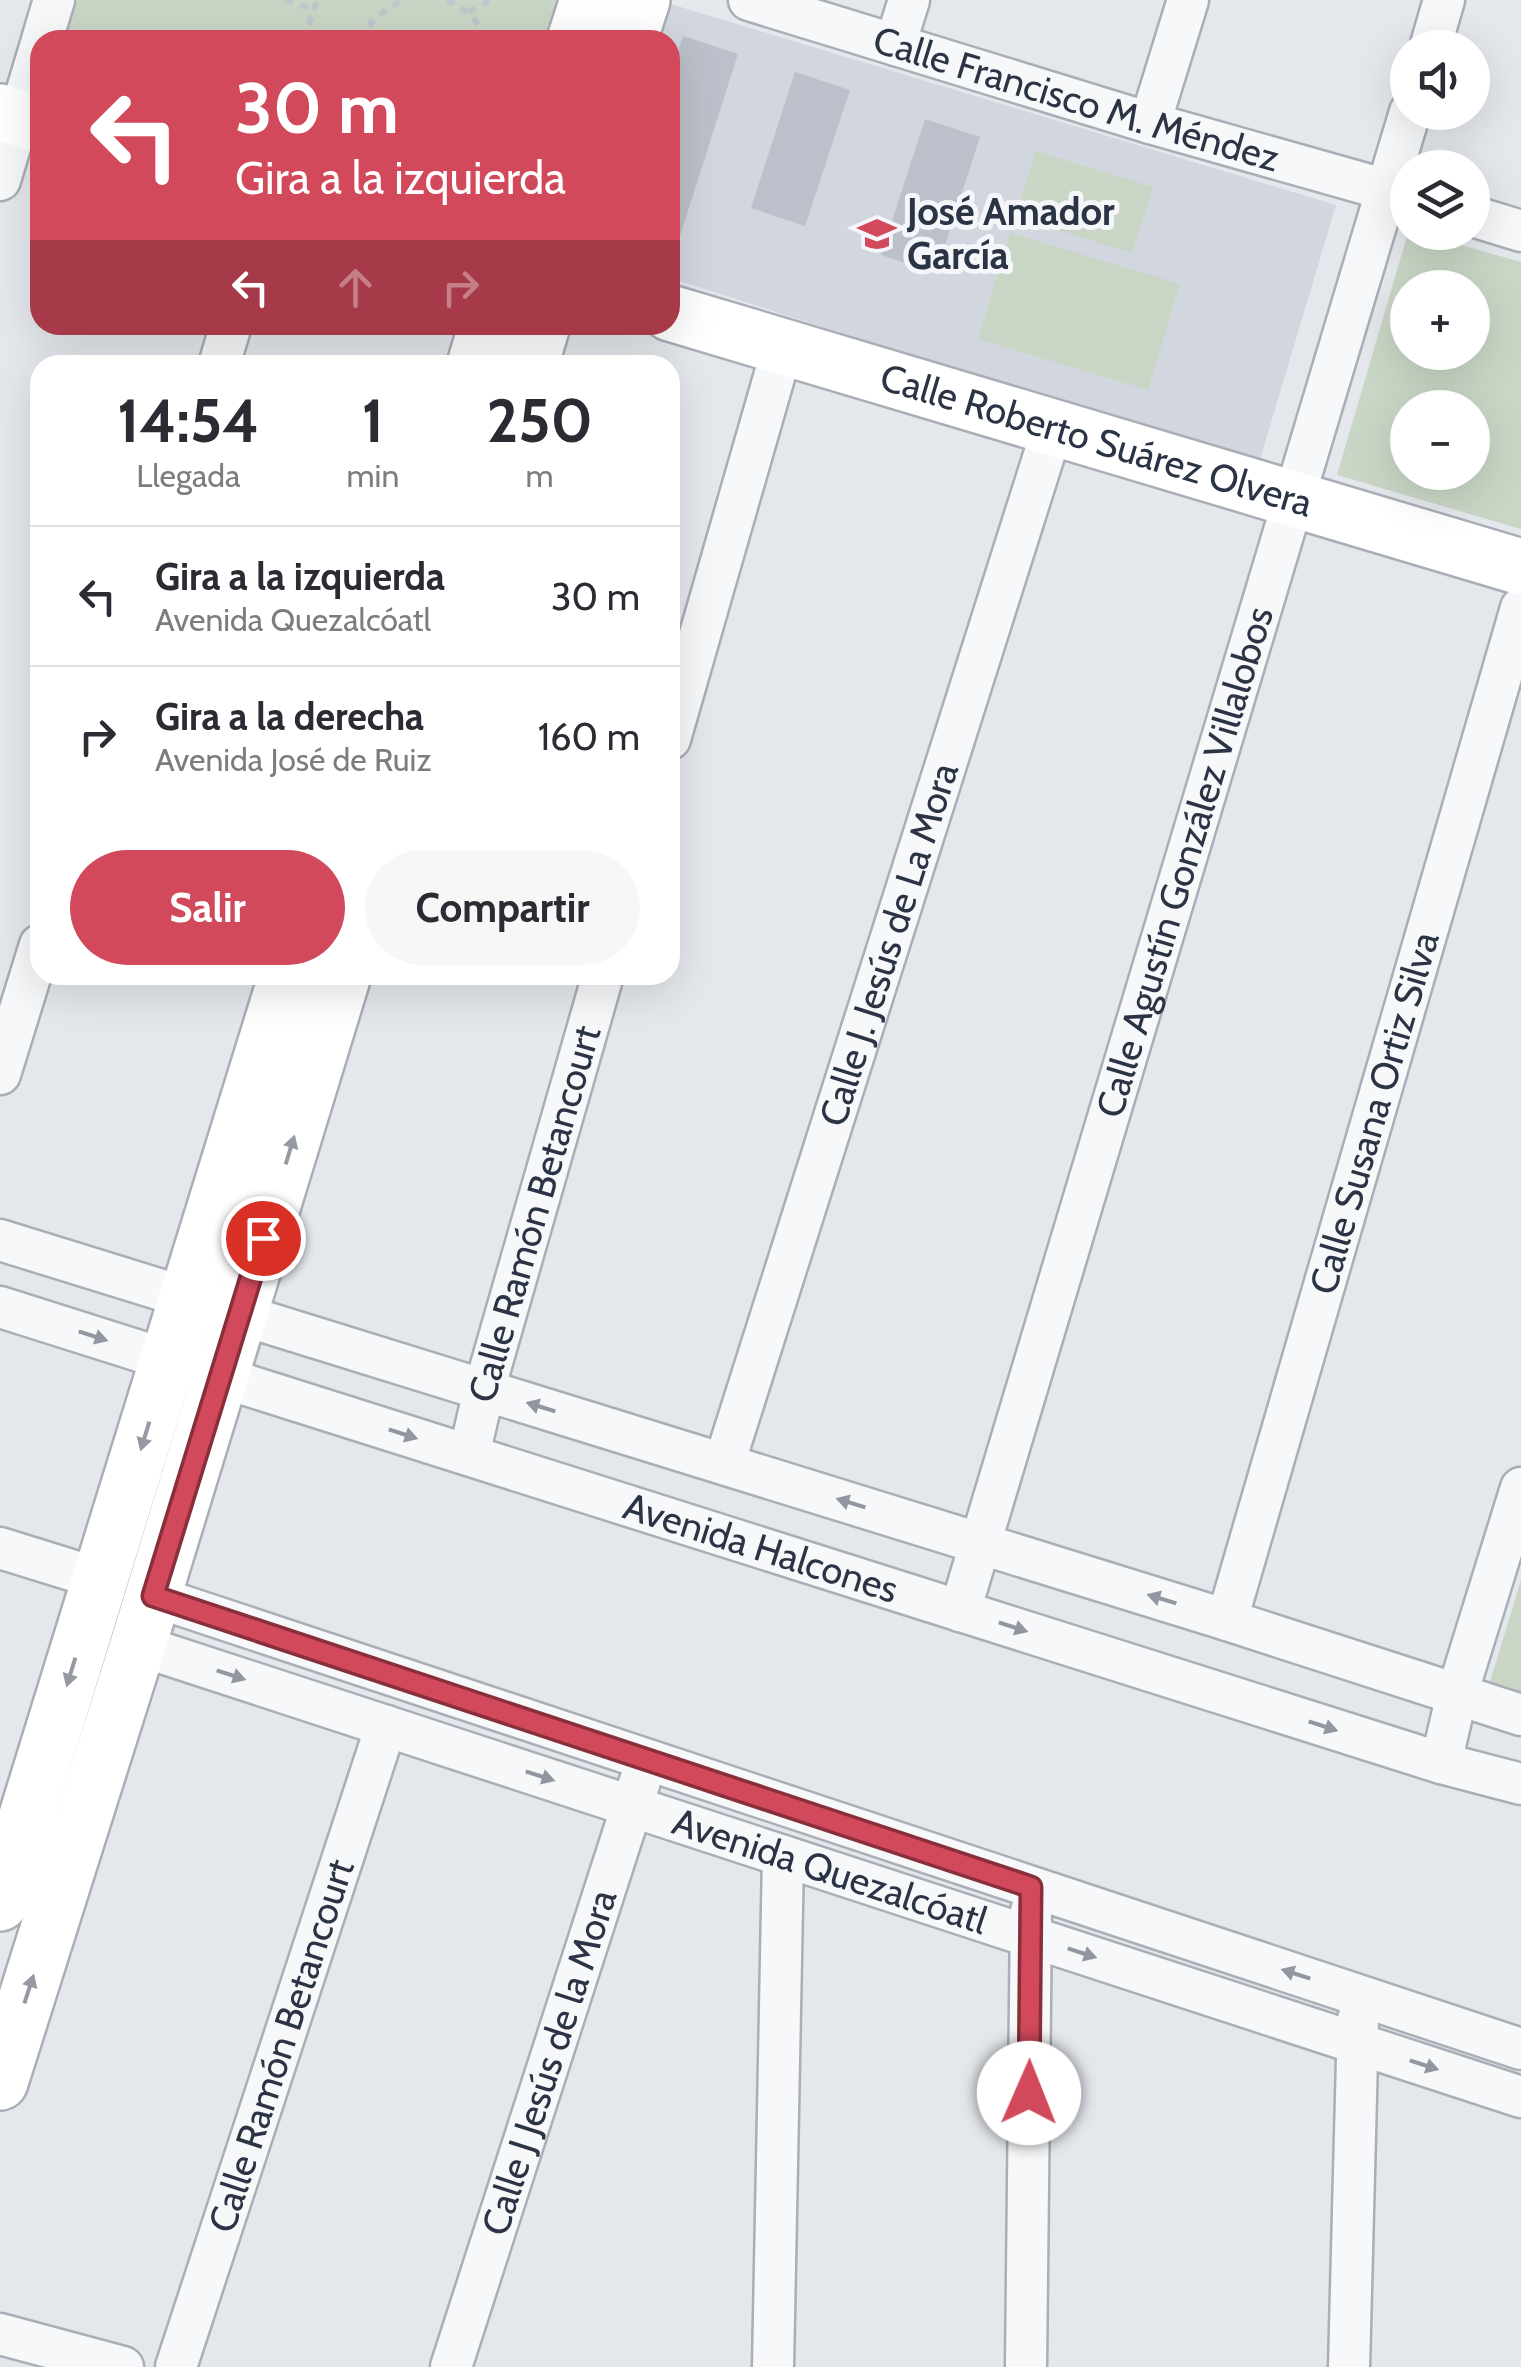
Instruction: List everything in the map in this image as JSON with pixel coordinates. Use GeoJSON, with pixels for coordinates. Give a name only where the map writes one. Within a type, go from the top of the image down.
{"type":"FeatureCollection","features":[{"type":"Feature","properties":{"kind":"street"},"geometry":{"type":"LineString","coordinates":[[45,30],[54,0]]}},
{"type":"Feature","properties":{"kind":"street"},"geometry":{"type":"LineString","coordinates":[[578,30],[588,0]]}},
{"type":"Feature","properties":{"kind":"street"},"geometry":{"type":"LineString","coordinates":[[632,30],[642,0]]}},
{"type":"Feature","properties":{"kind":"street","name":"Calle Francisco M. Méndez"},"geometry":{"type":"LineString","coordinates":[[749,0],[1150,123],[1390,191]]}},
{"type":"Feature","properties":{"kind":"street"},"geometry":{"type":"LineString","coordinates":[[896,45],[909,0]]}},
{"type":"Feature","properties":{"kind":"street"},"geometry":{"type":"LineString","coordinates":[[1150,123],[1188,0]]}},
{"type":"Feature","properties":{"kind":"street"},"geometry":{"type":"LineString","coordinates":[[1435,30],[1444,0]]}},
{"type":"Feature","properties":{"kind":"street"},"geometry":{"type":"LineString","coordinates":[[0,180],[30,82]]}},
{"type":"Feature","properties":{"kind":"street","name":"Calle Agustín González Villalobos"},"geometry":{"type":"LineString","coordinates":[[960,1611],[1294,500],[1390,214]]}},
{"type":"Feature","properties":{"kind":"street"},"geometry":{"type":"LineString","coordinates":[[1490,222],[1521,231]]}},
{"type":"Feature","properties":{"kind":"street","name":"Calle Roberto Suárez Olvera"},"geometry":{"type":"LineString","coordinates":[[680,315],[1521,567]]}},
{"type":"Feature","properties":{"kind":"street"},"geometry":{"type":"LineString","coordinates":[[680,704],[782,346]]}},
{"type":"Feature","properties":{"kind":"street","name":"Calle J. Jesús de La Mora"},"geometry":{"type":"LineString","coordinates":[[724,1464],[1053,427]]}},
{"type":"Feature","properties":{"kind":"street","name":"Calle Susana Ortiz Silva"},"geometry":{"type":"LineString","coordinates":[[1227,1620],[1521,608]]}},
{"type":"Feature","properties":{"kind":"street"},"geometry":{"type":"LineString","coordinates":[[0,1074],[30,977]]}},
{"type":"Feature","properties":{"kind":"street"},"geometry":{"type":"LineString","coordinates":[[0,1902],[12,1819],[100,1579],[284,985]]}},
{"type":"Feature","properties":{"kind":"street"},"geometry":{"type":"LineString","coordinates":[[0,2082],[340,985]]}},
{"type":"Feature","properties":{"kind":"street","name":"Calle Ramón Betancourt"},"geometry":{"type":"LineString","coordinates":[[469,1455],[599,985]]}},
{"type":"Feature","properties":{"kind":"street","name":"Avenida Halcones"},"geometry":{"type":"LineString","coordinates":[[0,1240],[1227,1620],[1521,1715]]}},
{"type":"Feature","properties":{"kind":"street","name":"Avenida Halcones"},"geometry":{"type":"LineString","coordinates":[[0,1307],[1441,1763],[1521,1784]]}},
{"type":"Feature","properties":{"kind":"street"},"geometry":{"type":"LineString","coordinates":[[1441,1763],[1457,1694],[1521,1488]]}},
{"type":"Feature","properties":{"kind":"street"},"geometry":{"type":"LineString","coordinates":[[0,1548],[100,1579]]}},
{"type":"Feature","properties":{"kind":"street","name":"Avenida Quezalcóatl"},"geometry":{"type":"LineString","coordinates":[[146,1620],[386,1726],[1521,2097]]}},
{"type":"Feature","properties":{"kind":"street","name":"Avenida Quezalcóatl"},"geometry":{"type":"LineString","coordinates":[[146,1620],[647,1759],[1521,2049]]}},
{"type":"Feature","properties":{"kind":"street","name":"Calle Ramón Betancourt"},"geometry":{"type":"LineString","coordinates":[[176,2367],[386,1726]]}},
{"type":"Feature","properties":{"kind":"street","name":"Calle J Jesús de la Mora"},"geometry":{"type":"LineString","coordinates":[[451,2367],[647,1759]]}},
{"type":"Feature","properties":{"kind":"street"},"geometry":{"type":"LineString","coordinates":[[12,1819],[77,1840]]}},
{"type":"Feature","properties":{"kind":"street"},"geometry":{"type":"LineString","coordinates":[[773,2367],[782,1856]]}},
{"type":"Feature","properties":{"kind":"street"},"geometry":{"type":"LineString","coordinates":[[1026,2367],[1031,1887]]}},
{"type":"Feature","properties":{"kind":"street"},"geometry":{"type":"LineString","coordinates":[[1350,2367],[1358,1995]]}},
{"type":"Feature","properties":{"kind":"street"},"geometry":{"type":"LineString","coordinates":[[0,2334],[122,2367]]}},
{"type":"Feature","properties":{"kind":"path"},"geometry":{"type":"LineString","coordinates":[[285,0],[314,9]]}},
{"type":"Feature","properties":{"kind":"path"},"geometry":{"type":"LineString","coordinates":[[307,30],[317,0]]}},
{"type":"Feature","properties":{"kind":"path"},"geometry":{"type":"LineString","coordinates":[[367,30],[389,2],[402,0]]}},
{"type":"Feature","properties":{"kind":"path"},"geometry":{"type":"LineString","coordinates":[[446,0],[468,12],[482,30]]}},
{"type":"Feature","properties":{"kind":"path"},"geometry":{"type":"LineString","coordinates":[[468,12],[491,0]]}},
{"type":"Feature","properties":{"kind":"shaded area"},"geometry":{"type":"Polygon","coordinates":[[[664,2],[1336,205],[1258,466],[680,281],[680,30],[655,30],[664,2]]]}},
{"type":"Feature","properties":{"kind":"green space"},"geometry":{"type":"Polygon","coordinates":[[[65,0],[563,0],[553,30],[56,30],[65,0]]]}},
{"type":"Feature","properties":{"kind":"green space"},"geometry":{"type":"Polygon","coordinates":[[[1036,151],[1153,187],[1132,253],[1015,217],[1036,151]]]}},
{"type":"Feature","properties":{"kind":"green space"},"geometry":{"type":"Polygon","coordinates":[[[1010,233],[1180,284],[1148,390],[978,339],[1010,233]]]}},
{"type":"Feature","properties":{"kind":"green space"},"geometry":{"type":"Polygon","coordinates":[[[1403,250],[1479,250],[1521,262],[1521,529],[1337,475],[1390,294],[1390,370],[1490,370],[1490,270],[1397,270],[1403,250]]]}},
{"type":"Feature","properties":{"kind":"green space"},"geometry":{"type":"Polygon","coordinates":[[[1521,1580],[1521,1694],[1489,1685],[1521,1580]]]}},
{"type":"Feature","properties":{"kind":"building"},"geometry":{"type":"Polygon","coordinates":[[[683,36],[738,54],[680,236],[683,36]]]}},
{"type":"Feature","properties":{"kind":"building"},"geometry":{"type":"Polygon","coordinates":[[[795,72],[850,90],[805,226],[751,208],[795,72]]]}},
{"type":"Feature","properties":{"kind":"building"},"geometry":{"type":"Polygon","coordinates":[[[925,119],[980,137],[936,273],[881,255],[925,119]]]}},
{"type":"Feature","properties":{"kind":"place","name":"José Amador García"},"geometry":{"type":"Point","coordinates":[877,234]}},
{"type":"Feature","properties":{"kind":"route"},"geometry":{"type":"LineString","coordinates":[[263,1238],[153,1596],[1031,1887],[1029,2093]]}}]}
